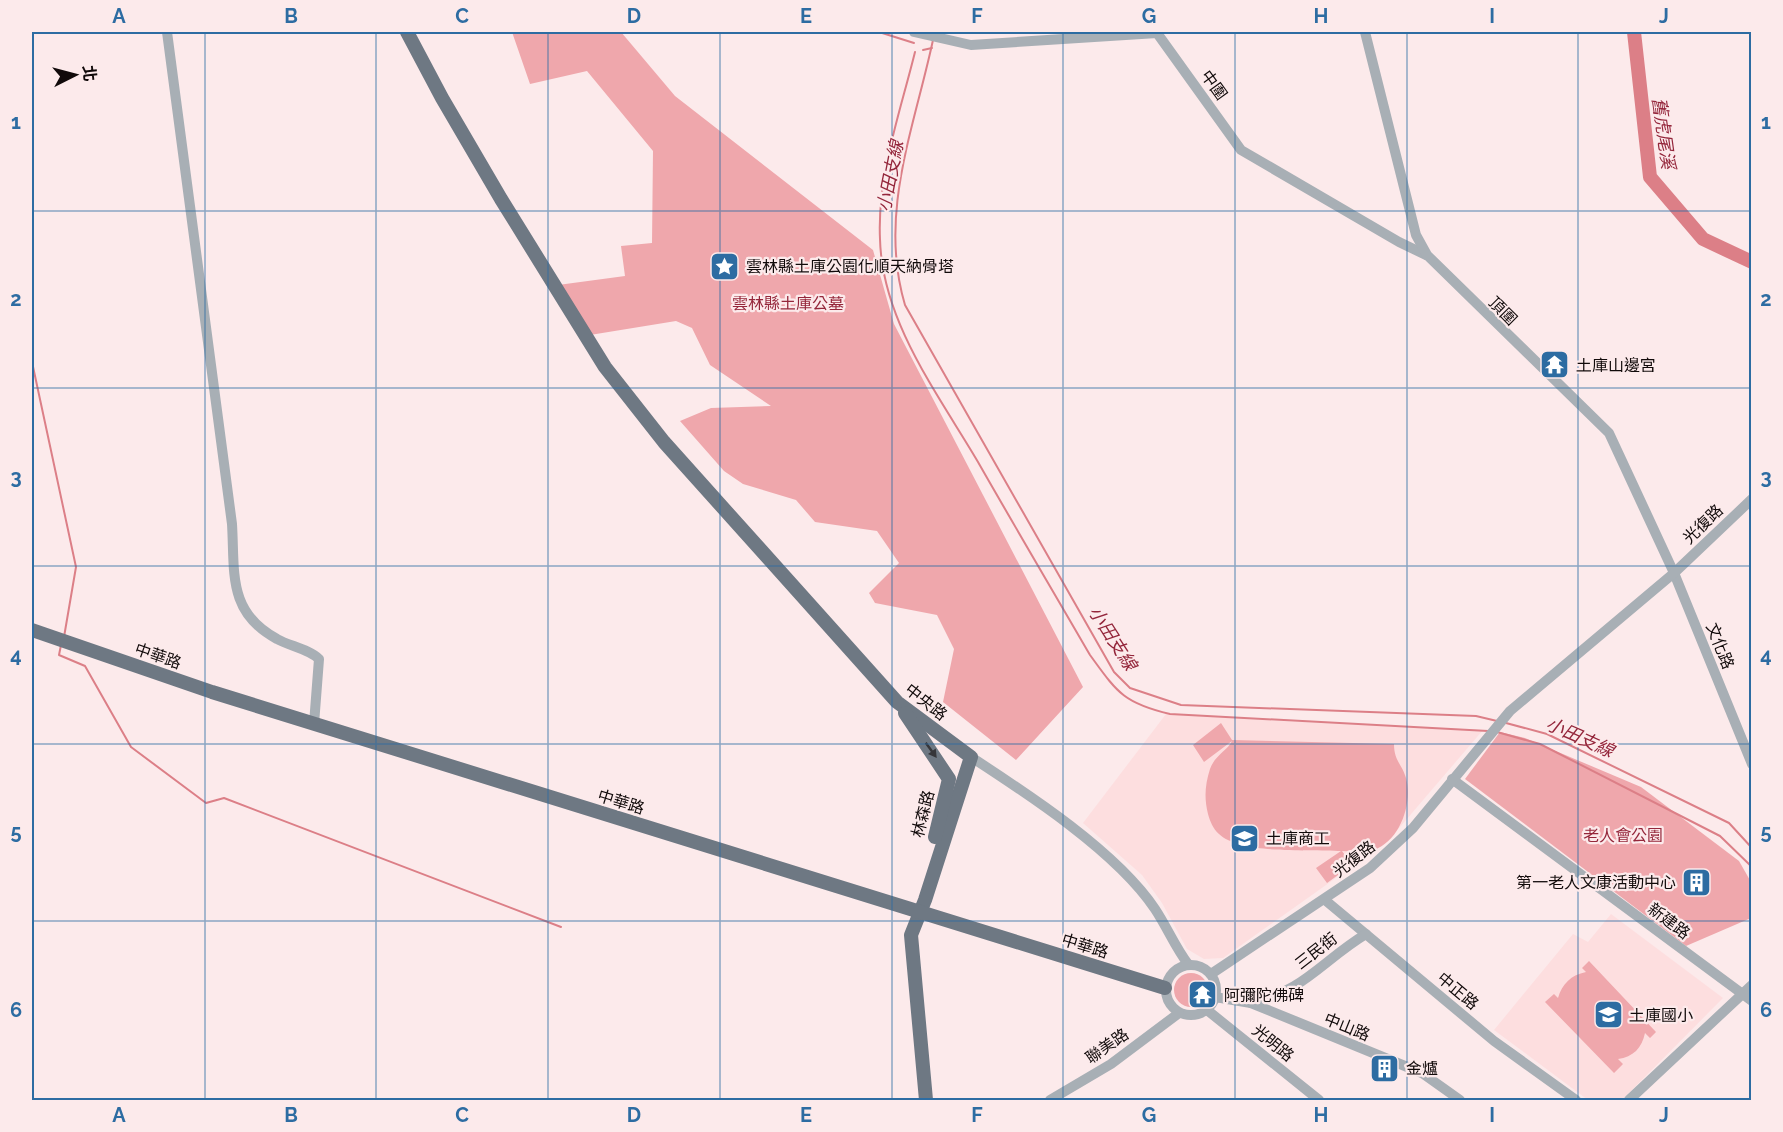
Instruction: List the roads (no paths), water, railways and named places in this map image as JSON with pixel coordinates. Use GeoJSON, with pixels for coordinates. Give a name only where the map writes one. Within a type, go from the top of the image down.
{"type":"FeatureCollection","features":[{"type":"Feature","properties":{"kind":"main road","name":"中央路"},"geometry":{"type":"LineString","coordinates":[[406,32],[501,199],[604,367],[663,442],[897,702],[971,756]]}},
{"type":"Feature","properties":{"kind":"main road","name":"中華路"},"geometry":{"type":"LineString","coordinates":[[32,630],[314,724],[1165,988]]}},
{"type":"Feature","properties":{"kind":"main road","name":"林森路"},"geometry":{"type":"LineString","coordinates":[[897,702],[949,779],[918,898],[919,912]]}},
{"type":"Feature","properties":{"kind":"main road","name":"林森路"},"geometry":{"type":"LineString","coordinates":[[926,1101],[910,935],[926,900],[971,756]]}},
{"type":"Feature","properties":{"kind":"street"},"geometry":{"type":"LineString","coordinates":[[167,32],[231,524],[237,596],[245,611],[271,636],[319,659],[314,724]]}},
{"type":"Feature","properties":{"kind":"street","name":"中圍"},"geometry":{"type":"LineString","coordinates":[[918,32],[971,45],[1157,33],[1241,150],[1399,242],[1426,255]]}},
{"type":"Feature","properties":{"kind":"street","name":"頂圍"},"geometry":{"type":"LineString","coordinates":[[1367,37],[1416,235],[1426,255],[1609,434],[1674,573]]}},
{"type":"Feature","properties":{"kind":"street","name":"光復路"},"geometry":{"type":"LineString","coordinates":[[1211,974],[1370,868],[1413,828],[1510,711],[1674,573],[1752,499]]}},
{"type":"Feature","properties":{"kind":"street","name":"文化路"},"geometry":{"type":"LineString","coordinates":[[1674,573],[1752,764]]}},
{"type":"Feature","properties":{"kind":"street","name":"中央路"},"geometry":{"type":"LineString","coordinates":[[971,756],[1076,830],[1107,858],[1155,909],[1188,964]]}},
{"type":"Feature","properties":{"kind":"street","name":"新建路"},"geometry":{"type":"LineString","coordinates":[[1452,779],[1752,1001]]}},
{"type":"Feature","properties":{"kind":"street","name":"中正路"},"geometry":{"type":"LineString","coordinates":[[1325,900],[1494,1041],[1576,1101]]}},
{"type":"Feature","properties":{"kind":"street","name":"三民街"},"geometry":{"type":"LineString","coordinates":[[1251,1004],[1281,995],[1317,971],[1344,947],[1366,934]]}},
{"type":"Feature","properties":{"kind":"street"},"geometry":{"type":"LineString","coordinates":[[1188,964],[1196,965],[1211,974],[1216,989],[1215,998],[1207,1010],[1194,1016],[1179,1013],[1169,1003],[1165,988],[1172,972],[1188,964]]}},
{"type":"Feature","properties":{"kind":"street"},"geometry":{"type":"LineString","coordinates":[[1629,1101],[1740,993],[1752,985]]}},
{"type":"Feature","properties":{"kind":"street","name":"中山路"},"geometry":{"type":"LineString","coordinates":[[1215,998],[1251,1004],[1422,1073],[1460,1101]]}},
{"type":"Feature","properties":{"kind":"street","name":"光明路"},"geometry":{"type":"LineString","coordinates":[[1207,1010],[1319,1101]]}},
{"type":"Feature","properties":{"kind":"street","name":"聯美路"},"geometry":{"type":"LineString","coordinates":[[1050,1101],[1111,1064],[1179,1013]]}},
{"type":"Feature","properties":{"kind":"waterway"},"geometry":{"type":"LineString","coordinates":[[879,32],[914,43]]}},
{"type":"Feature","properties":{"kind":"waterway","name":"舊虎尾溪"},"geometry":{"type":"LineString","coordinates":[[1634,32],[1650,177],[1703,239],[1752,262]]}},
{"type":"Feature","properties":{"kind":"waterway","name":"小田支線"},"geometry":{"type":"LineString","coordinates":[[933,40],[909,139],[897,205],[895,238],[898,271],[905,305],[1114,672],[1130,688],[1181,705],[1476,716],[1497,721]]}},
{"type":"Feature","properties":{"kind":"waterway","name":"小田支線"},"geometry":{"type":"LineString","coordinates":[[923,50],[932,48]]}},
{"type":"Feature","properties":{"kind":"waterway"},"geometry":{"type":"LineString","coordinates":[[915,52],[891,145],[882,192],[880,239],[883,269],[891,299],[901,328],[930,383],[1090,655],[1107,678],[1131,700],[1170,714],[1488,731]]}},
{"type":"Feature","properties":{"kind":"waterway"},"geometry":{"type":"LineString","coordinates":[[32,362],[76,567],[64,637]]}},
{"type":"Feature","properties":{"kind":"waterway"},"geometry":{"type":"LineString","coordinates":[[61,645],[59,655],[85,666],[131,747],[206,803],[224,798],[561,927]]}},
{"type":"Feature","properties":{"kind":"waterway","name":"小田支線"},"geometry":{"type":"LineString","coordinates":[[1506,723],[1547,734],[1729,823],[1752,848]]}},
{"type":"Feature","properties":{"kind":"waterway"},"geometry":{"type":"LineString","coordinates":[[1497,732],[1540,744],[1720,836],[1752,867]]}},
{"type":"Feature","properties":{"kind":"place","name":"雲林縣土庫公園化順天納骨塔"},"geometry":{"type":"Point","coordinates":[725,266]}},
{"type":"Feature","properties":{"kind":"place","name":"土庫山邊宮"},"geometry":{"type":"Point","coordinates":[1555,365]}},
{"type":"Feature","properties":{"kind":"place","name":"土庫商工"},"geometry":{"type":"Point","coordinates":[1245,838]}},
{"type":"Feature","properties":{"kind":"place","name":"第一老人文康活動中心"},"geometry":{"type":"Point","coordinates":[1697,882]}},
{"type":"Feature","properties":{"kind":"place","name":"阿彌陀佛碑"},"geometry":{"type":"Point","coordinates":[1203,995]}},
{"type":"Feature","properties":{"kind":"place","name":"土庫國小"},"geometry":{"type":"Point","coordinates":[1608,1015]}},
{"type":"Feature","properties":{"kind":"place","name":"金爐"},"geometry":{"type":"Point","coordinates":[1385,1068]}},
{"type":"Feature","properties":{"kind":"park label","name":"雲林縣土庫公墓"},"geometry":{"type":"Point","coordinates":[788,303]}},
{"type":"Feature","properties":{"kind":"park label","name":"老人會公園"},"geometry":{"type":"Point","coordinates":[1623,835]}}]}
